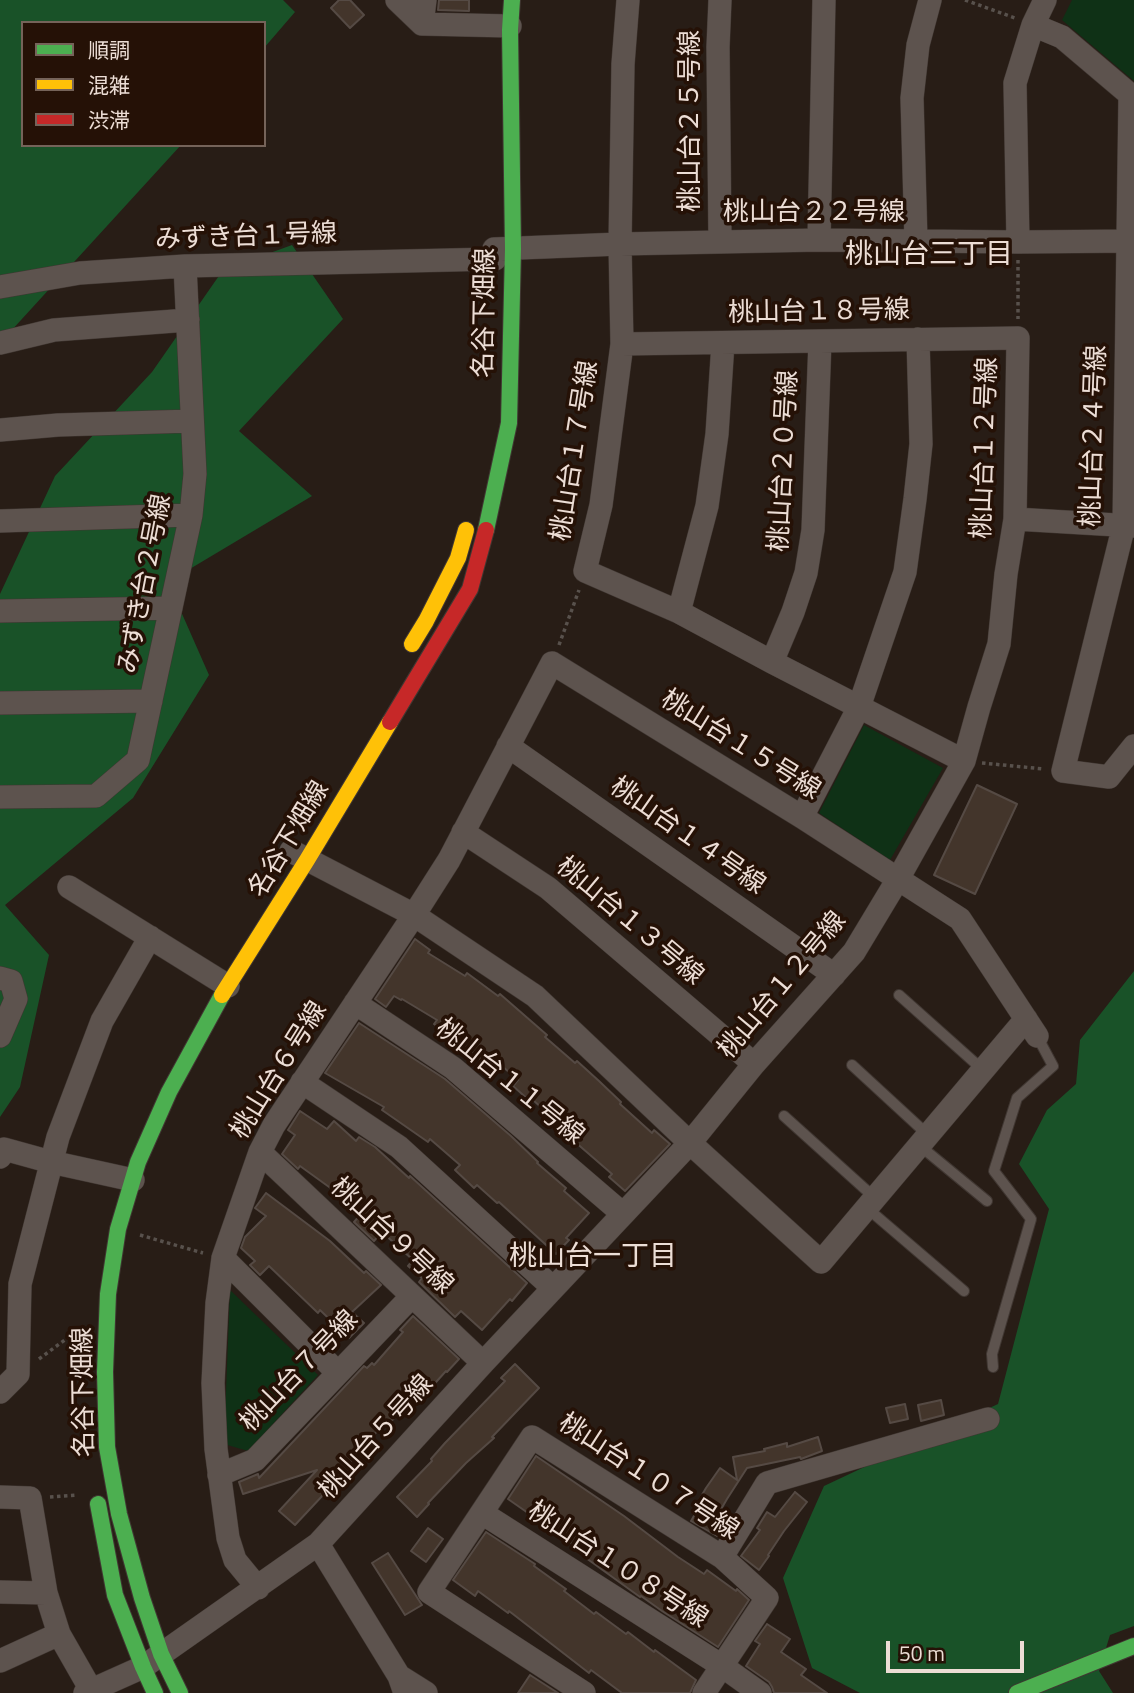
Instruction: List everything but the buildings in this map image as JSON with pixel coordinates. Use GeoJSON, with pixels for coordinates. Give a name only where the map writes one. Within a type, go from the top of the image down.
{"type":"FeatureCollection","features":[{"type":"Feature","properties":{"kind":"street"},"geometry":{"type":"LineString","coordinates":[[397,0],[422,24],[496,26]]}},
{"type":"Feature","properties":{"kind":"street"},"geometry":{"type":"LineString","coordinates":[[422,24],[425,0]]}},
{"type":"Feature","properties":{"kind":"street","name":"名谷下畑線"},"geometry":{"type":"LineString","coordinates":[[195,1011],[223,982],[295,854],[470,589],[509,423],[498,253],[496,26],[512,0]]}},
{"type":"Feature","properties":{"kind":"street","name":"桃山台１７号線"},"geometry":{"type":"LineString","coordinates":[[628,0],[623,64],[620,244],[622,344],[601,505],[585,571],[679,612],[964,761]]}},
{"type":"Feature","properties":{"kind":"street","name":"桃山台２５号線"},"geometry":{"type":"LineString","coordinates":[[720,0],[720,242]]}},
{"type":"Feature","properties":{"kind":"street"},"geometry":{"type":"LineString","coordinates":[[819,240],[824,0]]}},
{"type":"Feature","properties":{"kind":"street"},"geometry":{"type":"LineString","coordinates":[[916,241],[912,98],[918,45],[930,0]]}},
{"type":"Feature","properties":{"kind":"street"},"geometry":{"type":"LineString","coordinates":[[1018,242],[1015,83],[1033,25],[1045,0]]}},
{"type":"Feature","properties":{"kind":"street"},"geometry":{"type":"LineString","coordinates":[[1033,25],[1062,37],[1132,97]]}},
{"type":"Feature","properties":{"kind":"street","name":"桃山台２４号線"},"geometry":{"type":"LineString","coordinates":[[1063,771],[1129,525],[1132,97]]}},
{"type":"Feature","properties":{"kind":"street","name":"桃山台２２号線"},"geometry":{"type":"LineString","coordinates":[[498,253],[620,244],[819,240],[1130,241]]}},
{"type":"Feature","properties":{"kind":"street","name":"みずき台１号線"},"geometry":{"type":"LineString","coordinates":[[0,287],[80,273],[498,253]]}},
{"type":"Feature","properties":{"kind":"street","name":"みずき台２号線"},"geometry":{"type":"LineString","coordinates":[[0,797],[96,796],[138,760],[191,515],[195,474],[185,266]]}},
{"type":"Feature","properties":{"kind":"street"},"geometry":{"type":"LineString","coordinates":[[0,343],[54,330],[188,320]]}},
{"type":"Feature","properties":{"kind":"street"},"geometry":{"type":"LineString","coordinates":[[802,817],[859,707],[905,572],[921,444],[918,338]]}},
{"type":"Feature","properties":{"kind":"street","name":"桃山台１８号線"},"geometry":{"type":"LineString","coordinates":[[622,344],[1018,338]]}},
{"type":"Feature","properties":{"kind":"street","name":"桃山台１２号線"},"geometry":{"type":"LineString","coordinates":[[623,1214],[690,1143],[754,1064],[854,952],[964,761],[999,644],[1015,519],[1018,338]]}},
{"type":"Feature","properties":{"kind":"street","name":"桃山台２０号線"},"geometry":{"type":"LineString","coordinates":[[772,662],[806,573],[813,530],[820,341]]}},
{"type":"Feature","properties":{"kind":"street"},"geometry":{"type":"LineString","coordinates":[[679,612],[707,506],[723,343]]}},
{"type":"Feature","properties":{"kind":"street"},"geometry":{"type":"LineString","coordinates":[[0,430],[58,425],[192,421]]}},
{"type":"Feature","properties":{"kind":"street"},"geometry":{"type":"LineString","coordinates":[[0,521],[191,515]]}},
{"type":"Feature","properties":{"kind":"street"},"geometry":{"type":"LineString","coordinates":[[406,655],[458,558],[470,519]]}},
{"type":"Feature","properties":{"kind":"street"},"geometry":{"type":"LineString","coordinates":[[1015,519],[1129,525]]}},
{"type":"Feature","properties":{"kind":"street"},"geometry":{"type":"LineString","coordinates":[[0,611],[171,608]]}},
{"type":"Feature","properties":{"kind":"street","name":"桃山台６号線"},"geometry":{"type":"LineString","coordinates":[[258,1587],[235,1560],[228,1538],[216,1449],[213,1383],[217,1303],[223,1258],[260,1152],[274,1125],[449,860],[552,663]]}},
{"type":"Feature","properties":{"kind":"street","name":"桃山台１５号線"},"geometry":{"type":"LineString","coordinates":[[552,663],[802,817],[960,919],[1032,1028]]}},
{"type":"Feature","properties":{"kind":"street"},"geometry":{"type":"LineString","coordinates":[[0,703],[151,701]]}},
{"type":"Feature","properties":{"kind":"street","name":"桃山台１４号線"},"geometry":{"type":"LineString","coordinates":[[508,746],[834,975]]}},
{"type":"Feature","properties":{"kind":"street"},"geometry":{"type":"LineString","coordinates":[[1063,771],[1109,777],[1134,746]]}},
{"type":"Feature","properties":{"kind":"street","name":"桃山台１３号線"},"geometry":{"type":"LineString","coordinates":[[463,832],[548,888],[754,1064]]}},
{"type":"Feature","properties":{"kind":"street"},"geometry":{"type":"LineString","coordinates":[[295,854],[414,915],[535,996],[821,1262],[983,1070],[1032,1028]]}},
{"type":"Feature","properties":{"kind":"street"},"geometry":{"type":"LineString","coordinates":[[69,887],[223,982]]}},
{"type":"Feature","properties":{"kind":"street","name":"名谷下畑線"},"geometry":{"type":"LineString","coordinates":[[121,1181],[138,1162],[169,1092],[211,1013],[251,920]]}},
{"type":"Feature","properties":{"kind":"street"},"geometry":{"type":"LineString","coordinates":[[0,1392],[18,1374],[20,1284],[58,1138],[102,1021],[150,937]]}},
{"type":"Feature","properties":{"kind":"street"},"geometry":{"type":"LineString","coordinates":[[0,978],[11,981],[16,999],[0,1036]]}},
{"type":"Feature","properties":{"kind":"street","name":"桃山台１１号線"},"geometry":{"type":"LineString","coordinates":[[355,1003],[453,1068],[623,1214]]}},
{"type":"Feature","properties":{"kind":"street"},"geometry":{"type":"LineString","coordinates":[[302,1082],[399,1147],[553,1288]]}},
{"type":"Feature","properties":{"kind":"street","name":"名谷下畑線"},"geometry":{"type":"LineString","coordinates":[[131,1140],[121,1181],[108,1294],[105,1372],[107,1447],[119,1514],[142,1598],[155,1693]]}},
{"type":"Feature","properties":{"kind":"street"},"geometry":{"type":"LineString","coordinates":[[0,1157],[4,1149],[121,1181]]}},
{"type":"Feature","properties":{"kind":"street","name":"桃山台９号線"},"geometry":{"type":"LineString","coordinates":[[260,1152],[483,1363]]}},
{"type":"Feature","properties":{"kind":"street","name":"桃山台５号線"},"geometry":{"type":"LineString","coordinates":[[88,1692],[152,1660],[318,1544],[623,1214]]}},
{"type":"Feature","properties":{"kind":"street","name":"名谷下畑線"},"geometry":{"type":"LineString","coordinates":[[90,1321],[101,1238]]}},
{"type":"Feature","properties":{"kind":"street"},"geometry":{"type":"LineString","coordinates":[[223,1258],[338,1373]]}},
{"type":"Feature","properties":{"kind":"street","name":"桃山台７号線"},"geometry":{"type":"LineString","coordinates":[[219,1475],[255,1460],[412,1296]]}},
{"type":"Feature","properties":{"kind":"street"},"geometry":{"type":"LineString","coordinates":[[722,1557],[767,1483],[988,1419]]}},
{"type":"Feature","properties":{"kind":"street","name":"名谷下畑線"},"geometry":{"type":"LineString","coordinates":[[91,1427],[94,1462]]}},
{"type":"Feature","properties":{"kind":"street","name":"桃山台１０７号線"},"geometry":{"type":"LineString","coordinates":[[584,1693],[429,1592],[531,1437],[722,1557],[768,1598],[704,1693]]}},
{"type":"Feature","properties":{"kind":"street","name":"名谷下畑線"},"geometry":{"type":"LineString","coordinates":[[96,1489],[115,1595],[152,1660],[180,1693]]}},
{"type":"Feature","properties":{"kind":"street"},"geometry":{"type":"LineString","coordinates":[[0,1497],[30,1498],[46,1593],[58,1634],[88,1692]]}},
{"type":"Feature","properties":{"kind":"street","name":"桃山台１０８号線"},"geometry":{"type":"LineString","coordinates":[[482,1513],[760,1693]]}},
{"type":"Feature","properties":{"kind":"street"},"geometry":{"type":"LineString","coordinates":[[318,1544],[402,1684],[426,1693]]}},
{"type":"Feature","properties":{"kind":"street"},"geometry":{"type":"LineString","coordinates":[[0,1592],[46,1593]]}},
{"type":"Feature","properties":{"kind":"street"},"geometry":{"type":"LineString","coordinates":[[0,1661],[58,1634]]}},
{"type":"Feature","properties":{"kind":"street"},"geometry":{"type":"LineString","coordinates":[[1017,1693],[1134,1646]]}},
{"type":"Feature","properties":{"kind":"lane"},"geometry":{"type":"LineString","coordinates":[[899,995],[983,1070]]}},
{"type":"Feature","properties":{"kind":"lane"},"geometry":{"type":"LineString","coordinates":[[993,1367],[992,1354],[1031,1219],[994,1171],[1017,1098],[1053,1066],[1032,1028]]}},
{"type":"Feature","properties":{"kind":"lane"},"geometry":{"type":"LineString","coordinates":[[852,1065],[987,1201]]}},
{"type":"Feature","properties":{"kind":"lane"},"geometry":{"type":"LineString","coordinates":[[784,1116],[964,1291]]}},
{"type":"Feature","properties":{"kind":"path"},"geometry":{"type":"LineString","coordinates":[[965,0],[1033,25]]}},
{"type":"Feature","properties":{"kind":"path"},"geometry":{"type":"LineString","coordinates":[[1018,242],[1018,338]]}},
{"type":"Feature","properties":{"kind":"path"},"geometry":{"type":"LineString","coordinates":[[552,663],[585,571]]}},
{"type":"Feature","properties":{"kind":"path"},"geometry":{"type":"LineString","coordinates":[[964,761],[1063,771]]}},
{"type":"Feature","properties":{"kind":"path"},"geometry":{"type":"LineString","coordinates":[[117,1229],[223,1258]]}},
{"type":"Feature","properties":{"kind":"path"},"geometry":{"type":"LineString","coordinates":[[18,1374],[90,1321]]}},
{"type":"Feature","properties":{"kind":"path"},"geometry":{"type":"LineString","coordinates":[[30,1498],[96,1489]]}},
{"type":"Feature","properties":{"kind":"green space"},"geometry":{"type":"Polygon","coordinates":[[[0,0],[283,0],[295,12],[266,46],[266,21],[21,21],[21,147],[179,147],[0,343],[0,0]]]}},
{"type":"Feature","properties":{"kind":"green space"},"geometry":{"type":"Polygon","coordinates":[[[1072,0],[1134,0],[1134,81],[1062,20],[1072,0]]]}},
{"type":"Feature","properties":{"kind":"green space"},"geometry":{"type":"Polygon","coordinates":[[[292,245],[343,319],[239,431],[312,496],[168,582],[209,675],[133,798],[5,905],[49,955],[20,1087],[0,1117],[0,594],[55,476],[152,372],[223,270],[292,245]]]}},
{"type":"Feature","properties":{"kind":"green space"},"geometry":{"type":"Polygon","coordinates":[[[864,725],[943,768],[890,860],[819,813],[864,725]]]}},
{"type":"Feature","properties":{"kind":"green space"},"geometry":{"type":"Polygon","coordinates":[[[1134,971],[1134,1626],[1110,1635],[1099,1671],[1113,1693],[860,1693],[812,1668],[783,1578],[824,1486],[998,1404],[1049,1209],[1019,1164],[1047,1110],[1076,1084],[1080,1040],[1134,971]]]}},
{"type":"Feature","properties":{"kind":"green space"},"geometry":{"type":"Polygon","coordinates":[[[230,1290],[318,1375],[248,1451],[224,1444],[230,1290]]]}},
{"type":"Feature","properties":{"kind":"traffic: fast"},"geometry":{"type":"LineString","coordinates":[[486,530],[509,423],[513,249],[510,30],[512,0]]}},
{"type":"Feature","properties":{"kind":"traffic: fast"},"geometry":{"type":"LineString","coordinates":[[180,1693],[161,1654],[142,1598],[119,1514],[107,1447],[105,1372],[108,1294],[118,1229],[138,1162],[169,1092],[222,995]]}},
{"type":"Feature","properties":{"kind":"traffic: fast"},"geometry":{"type":"LineString","coordinates":[[98,1504],[115,1595],[155,1693]]}},
{"type":"Feature","properties":{"kind":"traffic: fast"},"geometry":{"type":"LineString","coordinates":[[1017,1693],[1134,1646]]}},
{"type":"Feature","properties":{"kind":"traffic: slow"},"geometry":{"type":"LineString","coordinates":[[412,644],[458,558],[466,530]]}},
{"type":"Feature","properties":{"kind":"traffic: slow"},"geometry":{"type":"LineString","coordinates":[[222,995],[390,722]]}},
{"type":"Feature","properties":{"kind":"traffic: jam"},"geometry":{"type":"LineString","coordinates":[[390,722],[470,589],[486,530]]}},
{"type":"Feature","properties":{"kind":"district","name":"桃山台三丁目"},"geometry":{"type":"Point","coordinates":[929,256]}},
{"type":"Feature","properties":{"kind":"district","name":"桃山台一丁目"},"geometry":{"type":"Point","coordinates":[593,1258]}}]}
